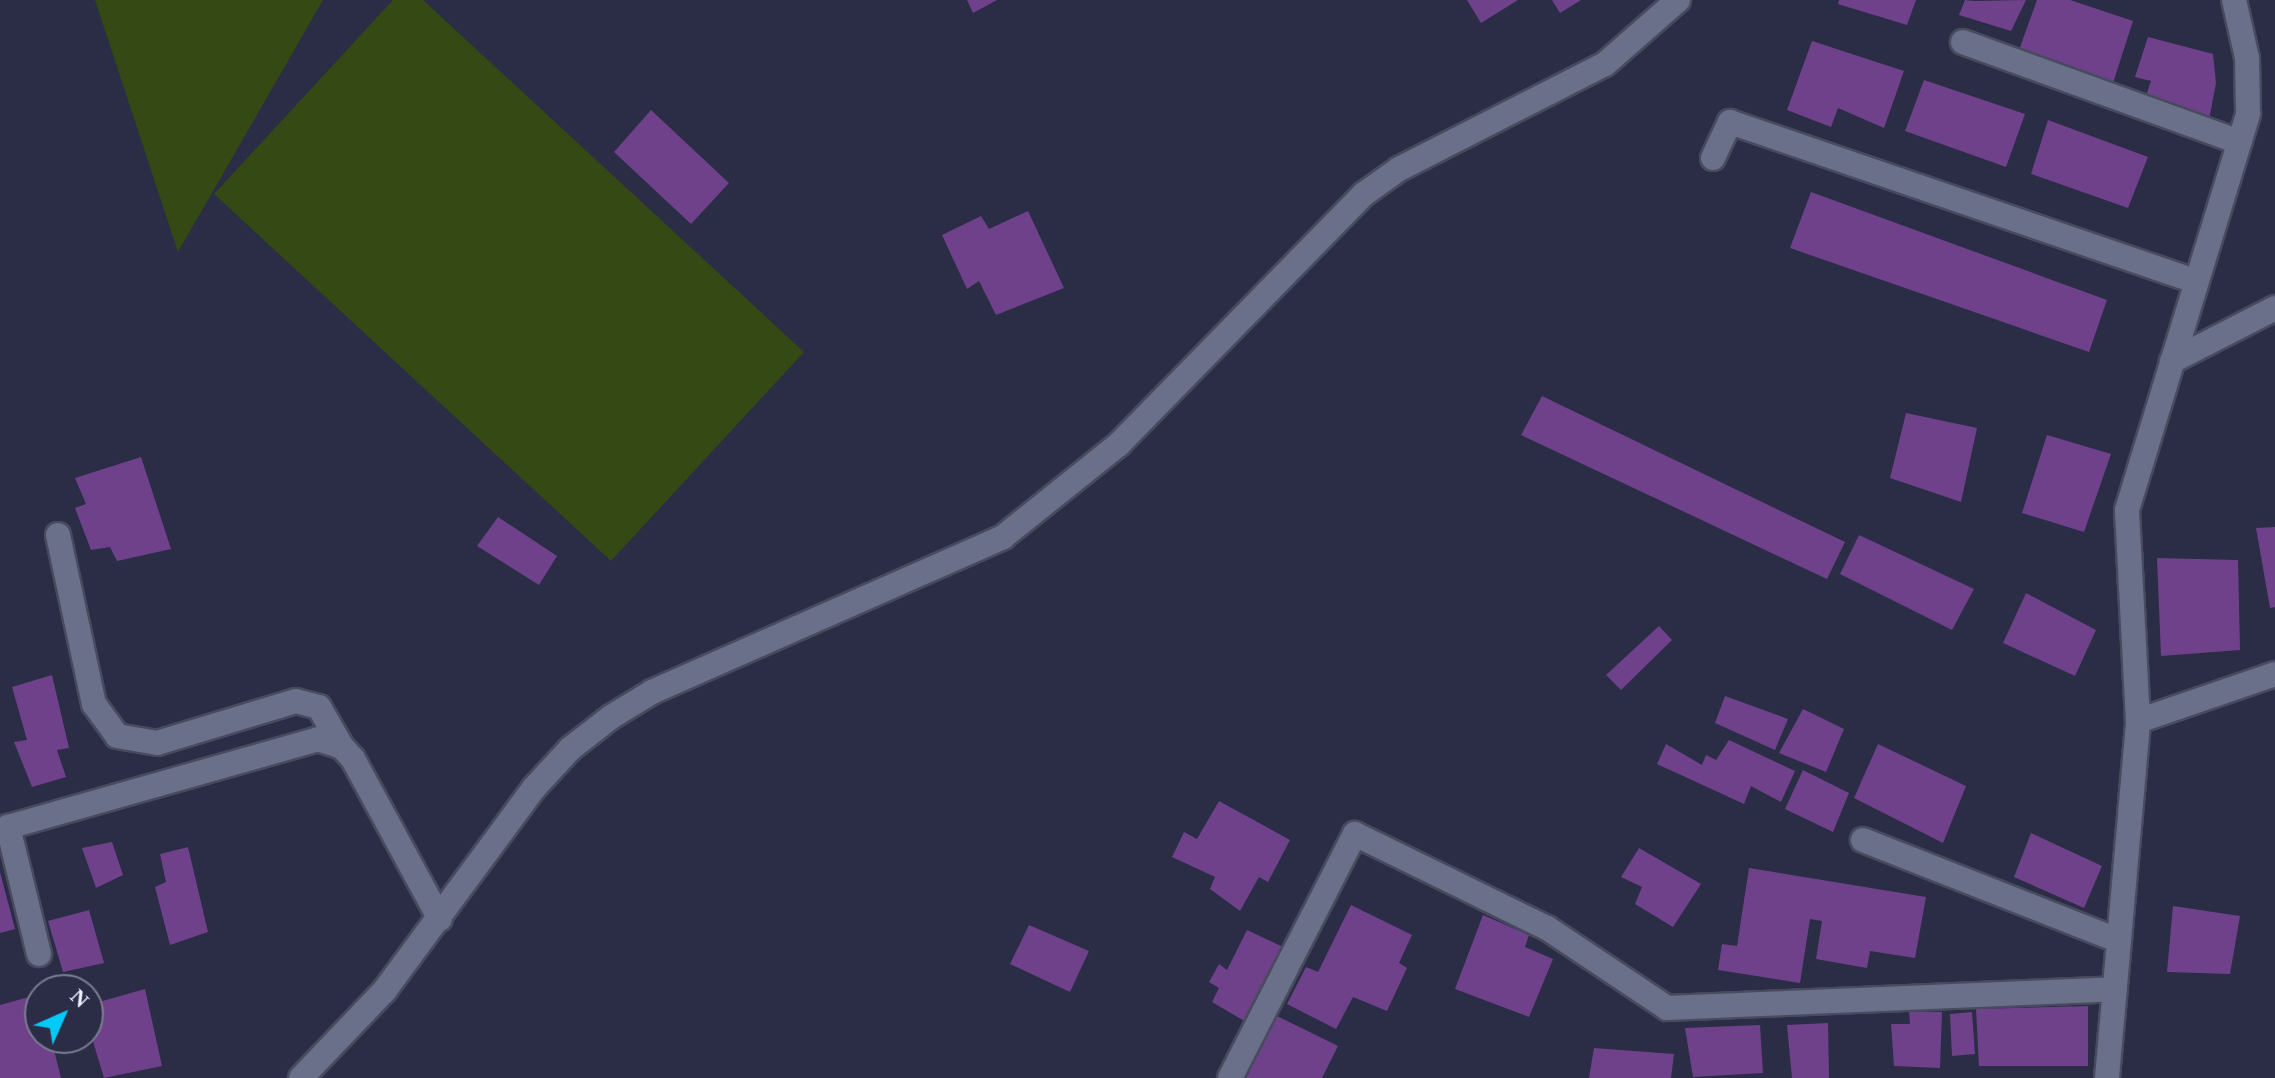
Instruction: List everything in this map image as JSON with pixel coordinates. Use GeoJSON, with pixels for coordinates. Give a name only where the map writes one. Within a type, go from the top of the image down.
{"type":"FeatureCollection","features":[{"type":"Feature","properties":{"kind":"street"},"geometry":{"type":"LineString","coordinates":[[301,1078],[385,990],[534,788],[570,749],[611,717],[652,692],[1003,537],[1119,444],[1364,194],[1399,169],[1605,64],[1678,0]]}},
{"type":"Feature","properties":{"kind":"street"},"geometry":{"type":"LineString","coordinates":[[2107,1078],[2138,721],[2127,510],[2248,113],[2247,58],[2234,0]]}},
{"type":"Feature","properties":{"kind":"street"},"geometry":{"type":"LineString","coordinates":[[1963,42],[2239,142]]}},
{"type":"Feature","properties":{"kind":"street"},"geometry":{"type":"LineString","coordinates":[[1713,158],[1730,122],[2196,282]]}},
{"type":"Feature","properties":{"kind":"street"},"geometry":{"type":"LineString","coordinates":[[2172,361],[2275,308]]}},
{"type":"Feature","properties":{"kind":"street"},"geometry":{"type":"LineString","coordinates":[[58,535],[94,704],[117,736],[157,743],[296,701],[319,707],[342,747],[362,773],[398,850],[440,919]]}},
{"type":"Feature","properties":{"kind":"street"},"geometry":{"type":"LineString","coordinates":[[2138,721],[2275,674]]}},
{"type":"Feature","properties":{"kind":"street"},"geometry":{"type":"LineString","coordinates":[[39,954],[8,827],[290,745],[318,739],[342,747]]}},
{"type":"Feature","properties":{"kind":"street"},"geometry":{"type":"LineString","coordinates":[[1230,1078],[1355,834],[1547,928],[1667,1008],[2115,989]]}},
{"type":"Feature","properties":{"kind":"street"},"geometry":{"type":"LineString","coordinates":[[1863,840],[2119,941]]}},
{"type":"Feature","properties":{"kind":"green space"},"geometry":{"type":"Polygon","coordinates":[[[95,0],[323,0],[178,252],[95,0]]]}},
{"type":"Feature","properties":{"kind":"green space"},"geometry":{"type":"Polygon","coordinates":[[[393,0],[423,0],[804,352],[611,561],[214,194],[393,0]]]}},
{"type":"Feature","properties":{"kind":"building"},"geometry":{"type":"Polygon","coordinates":[[[967,0],[997,0],[973,13],[967,0]]]}},
{"type":"Feature","properties":{"kind":"building"},"geometry":{"type":"Polygon","coordinates":[[[1467,0],[1518,0],[1481,23],[1467,0]]]}},
{"type":"Feature","properties":{"kind":"building"},"geometry":{"type":"Polygon","coordinates":[[[1552,0],[1581,0],[1560,13],[1552,0]]]}},
{"type":"Feature","properties":{"kind":"building"},"geometry":{"type":"Polygon","coordinates":[[[1839,0],[1916,0],[1907,25],[1838,4],[1839,0]]]}},
{"type":"Feature","properties":{"kind":"building"},"geometry":{"type":"Polygon","coordinates":[[[1965,0],[2026,0],[2011,31],[1959,15],[1965,0]]]}},
{"type":"Feature","properties":{"kind":"building"},"geometry":{"type":"Polygon","coordinates":[[[2037,0],[2070,0],[2133,21],[2113,83],[2019,50],[2037,0]]]}},
{"type":"Feature","properties":{"kind":"building"},"geometry":{"type":"Polygon","coordinates":[[[2148,37],[2213,54],[2216,83],[2209,120],[2146,96],[2151,81],[2135,77],[2148,37]]]}},
{"type":"Feature","properties":{"kind":"building"},"geometry":{"type":"Polygon","coordinates":[[[1812,41],[1904,71],[1884,128],[1838,108],[1831,127],[1787,110],[1812,41]]]}},
{"type":"Feature","properties":{"kind":"building"},"geometry":{"type":"Polygon","coordinates":[[[1924,80],[2025,114],[2006,167],[1905,131],[1924,80]]]}},
{"type":"Feature","properties":{"kind":"building"},"geometry":{"type":"Polygon","coordinates":[[[651,110],[729,183],[691,224],[614,152],[651,110]]]}},
{"type":"Feature","properties":{"kind":"building"},"geometry":{"type":"Polygon","coordinates":[[[2048,120],[2148,157],[2128,208],[2031,174],[2048,120]]]}},
{"type":"Feature","properties":{"kind":"building"},"geometry":{"type":"Polygon","coordinates":[[[1811,192],[2107,300],[2089,352],[1790,248],[1811,192]]]}},
{"type":"Feature","properties":{"kind":"building"},"geometry":{"type":"Polygon","coordinates":[[[1028,211],[1064,288],[996,315],[979,281],[967,289],[942,235],[981,216],[989,229],[1028,211]]]}},
{"type":"Feature","properties":{"kind":"building"},"geometry":{"type":"Polygon","coordinates":[[[1542,396],[1845,542],[1827,579],[1521,435],[1542,396]]]}},
{"type":"Feature","properties":{"kind":"building"},"geometry":{"type":"Polygon","coordinates":[[[1906,413],[1977,428],[1961,502],[1890,478],[1906,413]]]}},
{"type":"Feature","properties":{"kind":"building"},"geometry":{"type":"Polygon","coordinates":[[[2047,435],[2111,454],[2084,532],[2022,513],[2047,435]]]}},
{"type":"Feature","properties":{"kind":"building"},"geometry":{"type":"Polygon","coordinates":[[[141,457],[171,549],[117,561],[110,547],[91,550],[75,508],[86,504],[75,478],[141,457]]]}},
{"type":"Feature","properties":{"kind":"building"},"geometry":{"type":"Polygon","coordinates":[[[498,517],[557,556],[539,585],[477,546],[498,517]]]}},
{"type":"Feature","properties":{"kind":"building"},"geometry":{"type":"Polygon","coordinates":[[[2275,527],[2275,607],[2270,608],[2256,528],[2275,527]]]}},
{"type":"Feature","properties":{"kind":"building"},"geometry":{"type":"Polygon","coordinates":[[[1859,535],[1974,589],[1952,630],[1840,574],[1859,535]]]}},
{"type":"Feature","properties":{"kind":"building"},"geometry":{"type":"Polygon","coordinates":[[[2157,558],[2238,560],[2240,650],[2161,656],[2157,558]]]}},
{"type":"Feature","properties":{"kind":"building"},"geometry":{"type":"Polygon","coordinates":[[[2026,593],[2096,630],[2075,676],[2003,643],[2026,593]]]}},
{"type":"Feature","properties":{"kind":"building"},"geometry":{"type":"Polygon","coordinates":[[[1659,626],[1672,640],[1621,690],[1606,675],[1659,626]]]}},
{"type":"Feature","properties":{"kind":"building"},"geometry":{"type":"Polygon","coordinates":[[[52,675],[69,748],[57,750],[66,777],[32,787],[14,742],[27,740],[12,687],[52,675]]]}},
{"type":"Feature","properties":{"kind":"building"},"geometry":{"type":"Polygon","coordinates":[[[1725,696],[1788,719],[1775,750],[1715,723],[1725,696]]]}},
{"type":"Feature","properties":{"kind":"building"},"geometry":{"type":"Polygon","coordinates":[[[1803,709],[1844,729],[1826,772],[1779,753],[1803,709]]]}},
{"type":"Feature","properties":{"kind":"building"},"geometry":{"type":"Polygon","coordinates":[[[1729,740],[1795,771],[1781,802],[1751,786],[1744,804],[1657,764],[1666,744],[1702,765],[1706,755],[1716,760],[1729,740]]]}},
{"type":"Feature","properties":{"kind":"building"},"geometry":{"type":"Polygon","coordinates":[[[1878,744],[1966,786],[1943,843],[1854,798],[1878,744]]]}},
{"type":"Feature","properties":{"kind":"building"},"geometry":{"type":"Polygon","coordinates":[[[1803,770],[1849,793],[1833,832],[1785,809],[1803,770]]]}},
{"type":"Feature","properties":{"kind":"building"},"geometry":{"type":"Polygon","coordinates":[[[1219,801],[1290,840],[1268,882],[1259,877],[1240,911],[1210,889],[1215,877],[1172,857],[1184,832],[1197,839],[1219,801]]]}},
{"type":"Feature","properties":{"kind":"building"},"geometry":{"type":"Polygon","coordinates":[[[2031,833],[2102,866],[2084,908],[2014,877],[2031,833]]]}},
{"type":"Feature","properties":{"kind":"building"},"geometry":{"type":"Polygon","coordinates":[[[112,842],[123,875],[96,888],[82,848],[112,842]]]}},
{"type":"Feature","properties":{"kind":"building"},"geometry":{"type":"Polygon","coordinates":[[[188,847],[208,932],[170,945],[155,887],[166,882],[160,854],[188,847]]]}},
{"type":"Feature","properties":{"kind":"building"},"geometry":{"type":"Polygon","coordinates":[[[1639,848],[1701,884],[1673,927],[1635,904],[1642,887],[1621,877],[1639,848]]]}},
{"type":"Feature","properties":{"kind":"building"},"geometry":{"type":"Polygon","coordinates":[[[1749,868],[1926,897],[1915,958],[1870,951],[1867,968],[1816,959],[1822,921],[1810,919],[1800,983],[1718,970],[1722,944],[1737,946],[1749,868]]]}},
{"type":"Feature","properties":{"kind":"building"},"geometry":{"type":"Polygon","coordinates":[[[0,872],[15,929],[0,933],[0,872]]]}},
{"type":"Feature","properties":{"kind":"building"},"geometry":{"type":"Polygon","coordinates":[[[1351,905],[1412,935],[1399,963],[1407,968],[1387,1011],[1353,997],[1336,1029],[1287,1004],[1306,967],[1318,972],[1351,905]]]}},
{"type":"Feature","properties":{"kind":"building"},"geometry":{"type":"Polygon","coordinates":[[[2173,906],[2240,916],[2230,974],[2167,972],[2173,906]]]}},
{"type":"Feature","properties":{"kind":"building"},"geometry":{"type":"Polygon","coordinates":[[[89,910],[104,963],[63,972],[48,921],[89,910]]]}},
{"type":"Feature","properties":{"kind":"building"},"geometry":{"type":"Polygon","coordinates":[[[1483,915],[1529,935],[1525,947],[1553,959],[1529,1017],[1455,989],[1483,915]]]}},
{"type":"Feature","properties":{"kind":"building"},"geometry":{"type":"Polygon","coordinates":[[[1029,925],[1089,951],[1070,992],[1010,964],[1029,925]]]}},
{"type":"Feature","properties":{"kind":"building"},"geometry":{"type":"Polygon","coordinates":[[[1247,930],[1283,947],[1246,1022],[1212,1002],[1219,988],[1209,982],[1219,964],[1227,970],[1247,930]]]}},
{"type":"Feature","properties":{"kind":"building"},"geometry":{"type":"Polygon","coordinates":[[[145,989],[162,1066],[104,1078],[97,1054],[104,1054],[104,1001],[145,989]]]}},
{"type":"Feature","properties":{"kind":"building"},"geometry":{"type":"Polygon","coordinates":[[[24,998],[24,1054],[55,1054],[61,1078],[0,1078],[0,1005],[24,998]]]}},
{"type":"Feature","properties":{"kind":"building"},"geometry":{"type":"Polygon","coordinates":[[[2088,1006],[2088,1066],[1979,1066],[1976,1009],[2088,1006]]]}},
{"type":"Feature","properties":{"kind":"building"},"geometry":{"type":"Polygon","coordinates":[[[1909,1011],[1942,1012],[1940,1068],[1894,1066],[1891,1024],[1910,1024],[1909,1011]]]}},
{"type":"Feature","properties":{"kind":"building"},"geometry":{"type":"Polygon","coordinates":[[[1972,1012],[1975,1054],[1952,1056],[1950,1014],[1972,1012]]]}},
{"type":"Feature","properties":{"kind":"building"},"geometry":{"type":"Polygon","coordinates":[[[1277,1016],[1338,1046],[1322,1078],[1246,1078],[1277,1016]]]}},
{"type":"Feature","properties":{"kind":"building"},"geometry":{"type":"Polygon","coordinates":[[[1828,1023],[1829,1078],[1792,1078],[1787,1025],[1828,1023]]]}},
{"type":"Feature","properties":{"kind":"building"},"geometry":{"type":"Polygon","coordinates":[[[1760,1025],[1763,1073],[1693,1077],[1685,1028],[1760,1025]]]}},
{"type":"Feature","properties":{"kind":"building"},"geometry":{"type":"Polygon","coordinates":[[[1594,1048],[1674,1054],[1671,1078],[1589,1078],[1594,1048]]]}}]}
